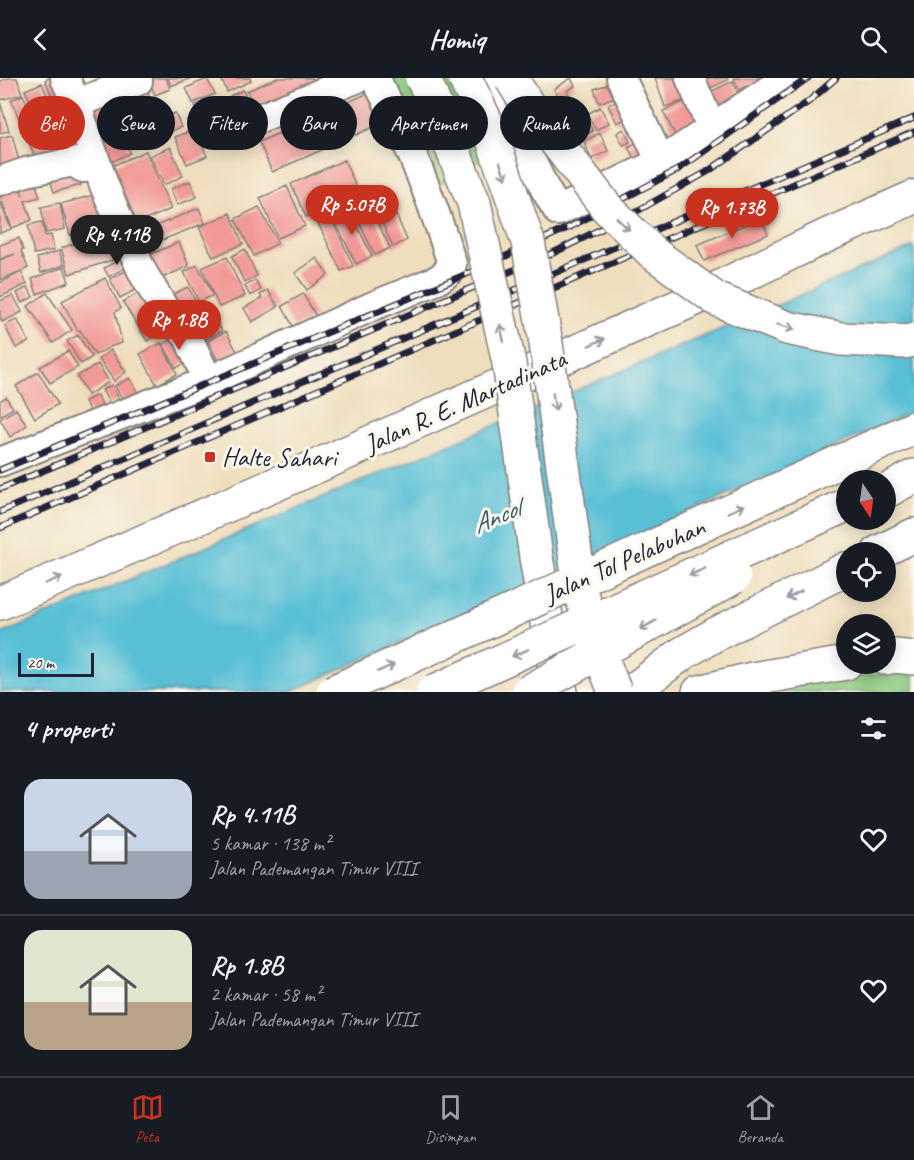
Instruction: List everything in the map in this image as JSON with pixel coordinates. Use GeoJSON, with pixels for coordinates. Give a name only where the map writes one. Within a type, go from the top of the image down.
{"type":"FeatureCollection","features":[{"type":"Feature","properties":{"kind":"main road"},"geometry":{"type":"LineString","coordinates":[[422,78],[474,203],[509,363],[536,557],[561,692]]}},
{"type":"Feature","properties":{"kind":"main road"},"geometry":{"type":"LineString","coordinates":[[465,78],[488,126],[528,242],[546,343],[580,590],[592,633],[615,692]]}},
{"type":"Feature","properties":{"kind":"main road"},"geometry":{"type":"LineString","coordinates":[[512,78],[534,113],[606,208],[653,253],[716,299],[787,328],[841,339],[904,342],[914,340]]}},
{"type":"Feature","properties":{"kind":"main road","name":"Jalan R. E. Martadinata"},"geometry":{"type":"LineString","coordinates":[[0,603],[277,484],[695,299],[828,235],[912,200]]}},
{"type":"Feature","properties":{"kind":"main road","name":"Jalan Tol Pelabuhan"},"geometry":{"type":"LineString","coordinates":[[333,692],[914,428]]}},
{"type":"Feature","properties":{"kind":"main road"},"geometry":{"type":"LineString","coordinates":[[896,482],[914,475]]}},
{"type":"Feature","properties":{"kind":"main road"},"geometry":{"type":"LineString","coordinates":[[896,486],[914,475]]}},
{"type":"Feature","properties":{"kind":"main road","name":"Jalan Tol Pelabuhan"},"geometry":{"type":"LineString","coordinates":[[433,692],[836,510]]}},
{"type":"Feature","properties":{"kind":"main road"},"geometry":{"type":"LineString","coordinates":[[528,692],[836,520]]}},
{"type":"Feature","properties":{"kind":"main road"},"geometry":{"type":"LineString","coordinates":[[896,544],[914,535]]}},
{"type":"Feature","properties":{"kind":"main road"},"geometry":{"type":"LineString","coordinates":[[536,557],[550,625],[574,692]]}},
{"type":"Feature","properties":{"kind":"main road"},"geometry":{"type":"LineString","coordinates":[[632,692],[683,653],[836,574]]}},
{"type":"Feature","properties":{"kind":"main road"},"geometry":{"type":"LineString","coordinates":[[896,656],[914,658]]}},
{"type":"Feature","properties":{"kind":"main road"},"geometry":{"type":"LineString","coordinates":[[699,692],[752,679],[836,665]]}},
{"type":"Feature","properties":{"kind":"street"},"geometry":{"type":"LineString","coordinates":[[268,115],[358,78]]}},
{"type":"Feature","properties":{"kind":"street"},"geometry":{"type":"LineString","coordinates":[[0,462],[208,381],[373,306],[437,280],[450,272],[452,264],[428,191],[394,111],[375,78]]}},
{"type":"Feature","properties":{"kind":"street"},"geometry":{"type":"LineString","coordinates":[[491,78],[558,211],[661,162],[712,129],[775,82]]}},
{"type":"Feature","properties":{"kind":"street"},"geometry":{"type":"LineString","coordinates":[[621,78],[661,162]]}},
{"type":"Feature","properties":{"kind":"street"},"geometry":{"type":"LineString","coordinates":[[690,78],[712,129]]}},
{"type":"Feature","properties":{"kind":"street"},"geometry":{"type":"LineString","coordinates":[[138,81],[71,91],[98,168],[143,273],[171,320],[187,335],[208,381]]}},
{"type":"Feature","properties":{"kind":"street"},"geometry":{"type":"LineString","coordinates":[[0,181],[26,172],[73,162],[83,168],[98,168]]}},
{"type":"Feature","properties":{"kind":"green space"},"geometry":{"type":"Polygon","coordinates":[[[381,78],[471,78],[480,96],[389,96],[381,78]]]}},
{"type":"Feature","properties":{"kind":"green space"},"geometry":{"type":"Polygon","coordinates":[[[488,114],[500,139],[500,149],[430,189],[413,150],[488,150],[488,114]]]}},
{"type":"Feature","properties":{"kind":"green space"},"geometry":{"type":"Polygon","coordinates":[[[899,674],[914,676],[914,692],[760,692],[817,680],[899,674]]]}},
{"type":"Feature","properties":{"kind":"water","name":"Ancol"},"geometry":{"type":"Polygon","coordinates":[[[914,246],[914,411],[291,692],[0,692],[0,634],[914,246]]]}},
{"type":"Feature","properties":{"kind":"building"},"geometry":{"type":"Polygon","coordinates":[[[17,78],[22,94],[0,100],[0,81],[17,78]]]}},
{"type":"Feature","properties":{"kind":"building"},"geometry":{"type":"Polygon","coordinates":[[[62,78],[70,96],[52,96],[45,80],[62,78]]]}},
{"type":"Feature","properties":{"kind":"building"},"geometry":{"type":"Polygon","coordinates":[[[155,78],[166,78],[170,89],[155,95],[149,81],[155,78]]]}},
{"type":"Feature","properties":{"kind":"building"},"geometry":{"type":"Polygon","coordinates":[[[168,78],[192,78],[171,86],[168,78]]]}},
{"type":"Feature","properties":{"kind":"building"},"geometry":{"type":"Polygon","coordinates":[[[221,78],[250,78],[251,81],[227,92],[221,78]]]}},
{"type":"Feature","properties":{"kind":"building"},"geometry":{"type":"Polygon","coordinates":[[[277,78],[313,78],[318,88],[300,96],[280,96],[280,105],[268,110],[268,96],[249,96],[247,91],[277,78]]]}},
{"type":"Feature","properties":{"kind":"building"},"geometry":{"type":"Polygon","coordinates":[[[571,78],[575,86],[567,91],[570,96],[558,96],[554,89],[571,78]]]}},
{"type":"Feature","properties":{"kind":"building"},"geometry":{"type":"Polygon","coordinates":[[[655,78],[682,78],[689,99],[665,107],[655,78]]]}},
{"type":"Feature","properties":{"kind":"building"},"geometry":{"type":"Polygon","coordinates":[[[695,78],[727,78],[728,80],[701,92],[695,78]]]}},
{"type":"Feature","properties":{"kind":"building"},"geometry":{"type":"Polygon","coordinates":[[[734,78],[765,78],[739,90],[734,78]]]}},
{"type":"Feature","properties":{"kind":"building"},"geometry":{"type":"Polygon","coordinates":[[[207,79],[215,94],[190,96],[186,88],[207,79]]]}},
{"type":"Feature","properties":{"kind":"building"},"geometry":{"type":"Polygon","coordinates":[[[733,81],[742,103],[709,118],[699,97],[733,81]]]}},
{"type":"Feature","properties":{"kind":"building"},"geometry":{"type":"Polygon","coordinates":[[[615,82],[620,95],[599,103],[594,89],[615,82]]]}},
{"type":"Feature","properties":{"kind":"building"},"geometry":{"type":"Polygon","coordinates":[[[42,83],[47,96],[28,96],[25,90],[42,83]]]}},
{"type":"Feature","properties":{"kind":"building"},"geometry":{"type":"Polygon","coordinates":[[[145,87],[149,96],[125,96],[145,87]]]}},
{"type":"Feature","properties":{"kind":"building"},"geometry":{"type":"Polygon","coordinates":[[[243,90],[246,96],[230,96],[243,90]]]}},
{"type":"Feature","properties":{"kind":"building"},"geometry":{"type":"Polygon","coordinates":[[[373,91],[375,96],[369,96],[369,129],[357,134],[357,98],[373,91]]]}},
{"type":"Feature","properties":{"kind":"building"},"geometry":{"type":"Polygon","coordinates":[[[696,96],[709,125],[677,139],[663,111],[696,96]]]}},
{"type":"Feature","properties":{"kind":"building"},"geometry":{"type":"Polygon","coordinates":[[[18,97],[18,116],[11,100],[18,97]]]}},
{"type":"Feature","properties":{"kind":"building"},"geometry":{"type":"Polygon","coordinates":[[[623,98],[632,116],[617,123],[608,105],[623,98]]]}},
{"type":"Feature","properties":{"kind":"building"},"geometry":{"type":"Polygon","coordinates":[[[0,102],[9,131],[0,133],[0,102]]]}},
{"type":"Feature","properties":{"kind":"building"},"geometry":{"type":"Polygon","coordinates":[[[97,105],[97,148],[85,123],[85,111],[97,105]]]}},
{"type":"Feature","properties":{"kind":"building"},"geometry":{"type":"Polygon","coordinates":[[[600,107],[609,123],[596,130],[591,121],[591,112],[600,107]]]}},
{"type":"Feature","properties":{"kind":"building"},"geometry":{"type":"Polygon","coordinates":[[[175,113],[181,127],[175,130],[175,113]]]}},
{"type":"Feature","properties":{"kind":"building"},"geometry":{"type":"Polygon","coordinates":[[[624,129],[630,142],[623,145],[617,133],[624,129]]]}},
{"type":"Feature","properties":{"kind":"building"},"geometry":{"type":"Polygon","coordinates":[[[187,132],[187,150],[204,150],[207,156],[187,164],[175,137],[187,132]]]}},
{"type":"Feature","properties":{"kind":"building"},"geometry":{"type":"Polygon","coordinates":[[[280,133],[280,150],[322,150],[272,172],[262,150],[268,150],[268,138],[280,133]]]}},
{"type":"Feature","properties":{"kind":"building"},"geometry":{"type":"Polygon","coordinates":[[[600,133],[608,151],[591,159],[588,150],[591,150],[591,138],[600,133]]]}},
{"type":"Feature","properties":{"kind":"building"},"geometry":{"type":"Polygon","coordinates":[[[12,135],[22,172],[0,178],[0,138],[12,135]]]}},
{"type":"Feature","properties":{"kind":"building"},"geometry":{"type":"Polygon","coordinates":[[[645,138],[641,171],[628,147],[645,138]]]}},
{"type":"Feature","properties":{"kind":"building"},"geometry":{"type":"Polygon","coordinates":[[[32,150],[51,150],[54,160],[37,165],[32,150]]]}},
{"type":"Feature","properties":{"kind":"building"},"geometry":{"type":"Polygon","coordinates":[[[53,150],[72,150],[74,158],[57,163],[53,150]]]}},
{"type":"Feature","properties":{"kind":"building"},"geometry":{"type":"Polygon","coordinates":[[[98,150],[129,150],[130,153],[105,165],[98,150]]]}},
{"type":"Feature","properties":{"kind":"building"},"geometry":{"type":"Polygon","coordinates":[[[163,150],[171,150],[183,176],[164,185],[150,156],[163,150]]]}},
{"type":"Feature","properties":{"kind":"building"},"geometry":{"type":"Polygon","coordinates":[[[146,151],[171,209],[131,226],[105,169],[146,151]]]}},
{"type":"Feature","properties":{"kind":"building"},"geometry":{"type":"Polygon","coordinates":[[[344,160],[359,193],[306,217],[291,184],[344,160]]]}},
{"type":"Feature","properties":{"kind":"building"},"geometry":{"type":"Polygon","coordinates":[[[78,173],[81,185],[54,192],[50,179],[78,173]]]}},
{"type":"Feature","properties":{"kind":"building"},"geometry":{"type":"Polygon","coordinates":[[[34,178],[40,197],[25,201],[32,220],[12,228],[0,195],[0,186],[17,180],[23,196],[19,183],[34,178]]]}},
{"type":"Feature","properties":{"kind":"building"},"geometry":{"type":"Polygon","coordinates":[[[190,181],[197,197],[177,205],[171,189],[190,181]]]}},
{"type":"Feature","properties":{"kind":"building"},"geometry":{"type":"Polygon","coordinates":[[[287,186],[305,226],[278,238],[260,198],[287,186]]]}},
{"type":"Feature","properties":{"kind":"building"},"geometry":{"type":"Polygon","coordinates":[[[101,193],[110,223],[70,235],[61,204],[101,193]]]}},
{"type":"Feature","properties":{"kind":"building"},"geometry":{"type":"Polygon","coordinates":[[[387,194],[407,240],[393,247],[372,201],[387,194]]]}},
{"type":"Feature","properties":{"kind":"building"},"geometry":{"type":"Polygon","coordinates":[[[366,199],[390,248],[375,255],[351,206],[366,199]]]}},
{"type":"Feature","properties":{"kind":"building"},"geometry":{"type":"Polygon","coordinates":[[[0,201],[11,229],[0,233],[0,201]]]}},
{"type":"Feature","properties":{"kind":"building"},"geometry":{"type":"Polygon","coordinates":[[[60,203],[65,229],[46,233],[41,207],[60,203]]]}},
{"type":"Feature","properties":{"kind":"building"},"geometry":{"type":"Polygon","coordinates":[[[259,207],[278,243],[254,256],[235,219],[259,207]]]}},
{"type":"Feature","properties":{"kind":"building"},"geometry":{"type":"Polygon","coordinates":[[[199,208],[205,223],[162,240],[156,226],[199,208]]]}},
{"type":"Feature","properties":{"kind":"building"},"geometry":{"type":"Polygon","coordinates":[[[348,208],[372,256],[356,264],[332,215],[348,208]]]}},
{"type":"Feature","properties":{"kind":"building"},"geometry":{"type":"Polygon","coordinates":[[[230,213],[243,244],[213,257],[199,227],[230,213]]]}},
{"type":"Feature","properties":{"kind":"building"},"geometry":{"type":"Polygon","coordinates":[[[330,215],[353,266],[341,271],[317,221],[330,215]]]}},
{"type":"Feature","properties":{"kind":"building"},"geometry":{"type":"Polygon","coordinates":[[[761,218],[768,234],[704,261],[697,245],[761,218]]]}},
{"type":"Feature","properties":{"kind":"building"},"geometry":{"type":"Polygon","coordinates":[[[42,222],[45,236],[51,235],[54,250],[34,254],[28,225],[42,222]]]}},
{"type":"Feature","properties":{"kind":"building"},"geometry":{"type":"Polygon","coordinates":[[[116,230],[125,256],[69,274],[61,248],[116,230]]]}},
{"type":"Feature","properties":{"kind":"building"},"geometry":{"type":"Polygon","coordinates":[[[152,234],[158,247],[138,255],[132,242],[152,234]]]}},
{"type":"Feature","properties":{"kind":"building"},"geometry":{"type":"Polygon","coordinates":[[[19,238],[23,250],[21,251],[28,268],[0,280],[0,260],[15,254],[0,259],[0,245],[19,238]]]}},
{"type":"Feature","properties":{"kind":"building"},"geometry":{"type":"Polygon","coordinates":[[[179,242],[189,266],[155,281],[145,257],[179,242]]]}},
{"type":"Feature","properties":{"kind":"building"},"geometry":{"type":"Polygon","coordinates":[[[245,249],[257,276],[244,282],[232,256],[245,249]]]}},
{"type":"Feature","properties":{"kind":"building"},"geometry":{"type":"Polygon","coordinates":[[[59,251],[64,265],[41,273],[37,258],[59,251]]]}},
{"type":"Feature","properties":{"kind":"building"},"geometry":{"type":"Polygon","coordinates":[[[125,256],[130,265],[109,277],[104,268],[125,256]]]}},
{"type":"Feature","properties":{"kind":"building"},"geometry":{"type":"Polygon","coordinates":[[[227,257],[245,296],[219,307],[202,268],[227,257]]]}},
{"type":"Feature","properties":{"kind":"building"},"geometry":{"type":"Polygon","coordinates":[[[317,258],[328,275],[307,290],[295,273],[317,258]]]}},
{"type":"Feature","properties":{"kind":"building"},"geometry":{"type":"Polygon","coordinates":[[[197,265],[213,295],[199,302],[184,272],[197,265]]]}},
{"type":"Feature","properties":{"kind":"building"},"geometry":{"type":"Polygon","coordinates":[[[135,266],[145,285],[120,298],[110,279],[135,266]]]}},
{"type":"Feature","properties":{"kind":"building"},"geometry":{"type":"Polygon","coordinates":[[[64,267],[69,282],[37,294],[32,279],[64,267]]]}},
{"type":"Feature","properties":{"kind":"building"},"geometry":{"type":"Polygon","coordinates":[[[21,272],[27,284],[0,297],[0,283],[21,272]]]}},
{"type":"Feature","properties":{"kind":"building"},"geometry":{"type":"Polygon","coordinates":[[[105,278],[121,308],[115,312],[122,343],[95,355],[80,330],[78,331],[62,301],[105,278]]]}},
{"type":"Feature","properties":{"kind":"building"},"geometry":{"type":"Polygon","coordinates":[[[255,280],[261,290],[250,296],[245,286],[255,280]]]}},
{"type":"Feature","properties":{"kind":"building"},"geometry":{"type":"Polygon","coordinates":[[[28,287],[33,297],[22,303],[17,293],[28,287]]]}},
{"type":"Feature","properties":{"kind":"building"},"geometry":{"type":"Polygon","coordinates":[[[188,287],[197,304],[173,315],[165,298],[188,287]]]}},
{"type":"Feature","properties":{"kind":"building"},"geometry":{"type":"Polygon","coordinates":[[[147,288],[170,327],[147,341],[123,302],[147,288]]]}},
{"type":"Feature","properties":{"kind":"building"},"geometry":{"type":"Polygon","coordinates":[[[268,290],[278,307],[252,322],[244,308],[262,298],[260,295],[268,290]]]}},
{"type":"Feature","properties":{"kind":"building"},"geometry":{"type":"Polygon","coordinates":[[[47,293],[72,330],[53,343],[28,306],[47,293]]]}},
{"type":"Feature","properties":{"kind":"building"},"geometry":{"type":"Polygon","coordinates":[[[303,294],[316,316],[294,328],[282,306],[303,294]]]}},
{"type":"Feature","properties":{"kind":"building"},"geometry":{"type":"Polygon","coordinates":[[[13,295],[22,312],[2,322],[0,301],[13,295]]]}},
{"type":"Feature","properties":{"kind":"building"},"geometry":{"type":"Polygon","coordinates":[[[215,318],[222,331],[198,344],[191,331],[215,318]]]}},
{"type":"Feature","properties":{"kind":"building"},"geometry":{"type":"Polygon","coordinates":[[[17,319],[29,342],[16,348],[5,326],[17,319]]]}},
{"type":"Feature","properties":{"kind":"building"},"geometry":{"type":"Polygon","coordinates":[[[226,331],[243,363],[224,373],[208,341],[226,331]]]}},
{"type":"Feature","properties":{"kind":"building"},"geometry":{"type":"Polygon","coordinates":[[[182,334],[195,358],[176,368],[163,344],[182,334]]]}},
{"type":"Feature","properties":{"kind":"building"},"geometry":{"type":"Polygon","coordinates":[[[78,335],[92,357],[81,364],[67,341],[78,335]]]}},
{"type":"Feature","properties":{"kind":"building"},"geometry":{"type":"Polygon","coordinates":[[[161,343],[177,374],[157,385],[140,354],[161,343]]]}},
{"type":"Feature","properties":{"kind":"building"},"geometry":{"type":"Polygon","coordinates":[[[111,350],[126,372],[114,381],[99,359],[111,350]]]}},
{"type":"Feature","properties":{"kind":"building"},"geometry":{"type":"Polygon","coordinates":[[[68,351],[78,367],[50,383],[40,367],[68,351]]]}},
{"type":"Feature","properties":{"kind":"building"},"geometry":{"type":"Polygon","coordinates":[[[98,364],[109,382],[88,395],[77,376],[98,364]]]}},
{"type":"Feature","properties":{"kind":"building"},"geometry":{"type":"Polygon","coordinates":[[[38,372],[58,404],[35,418],[16,386],[38,372]]]}},
{"type":"Feature","properties":{"kind":"building"},"geometry":{"type":"Polygon","coordinates":[[[130,378],[142,401],[128,409],[115,386],[130,378]]]}},
{"type":"Feature","properties":{"kind":"building"},"geometry":{"type":"Polygon","coordinates":[[[112,385],[119,399],[110,404],[102,390],[112,385]]]}},
{"type":"Feature","properties":{"kind":"building"},"geometry":{"type":"Polygon","coordinates":[[[97,395],[108,417],[95,423],[85,401],[97,395]]]}},
{"type":"Feature","properties":{"kind":"building"},"geometry":{"type":"Polygon","coordinates":[[[6,397],[13,408],[0,416],[0,401],[6,397]]]}},
{"type":"Feature","properties":{"kind":"building"},"geometry":{"type":"Polygon","coordinates":[[[16,409],[27,425],[10,437],[0,419],[16,409]]]}},
{"type":"Feature","properties":{"kind":"railway"},"geometry":{"type":"LineString","coordinates":[[0,470],[462,276],[572,226],[679,169],[808,78]]}},
{"type":"Feature","properties":{"kind":"railway"},"geometry":{"type":"LineString","coordinates":[[0,489],[549,255],[637,211],[707,172],[808,102],[836,78]]}},
{"type":"Feature","properties":{"kind":"railway"},"geometry":{"type":"LineString","coordinates":[[0,512],[914,118]]}},
{"type":"Feature","properties":{"kind":"railway"},"geometry":{"type":"LineString","coordinates":[[0,528],[914,132]]}},
{"type":"Feature","properties":{"kind":"place","name":"Halte Sahari"},"geometry":{"type":"Point","coordinates":[210,457]}}]}
